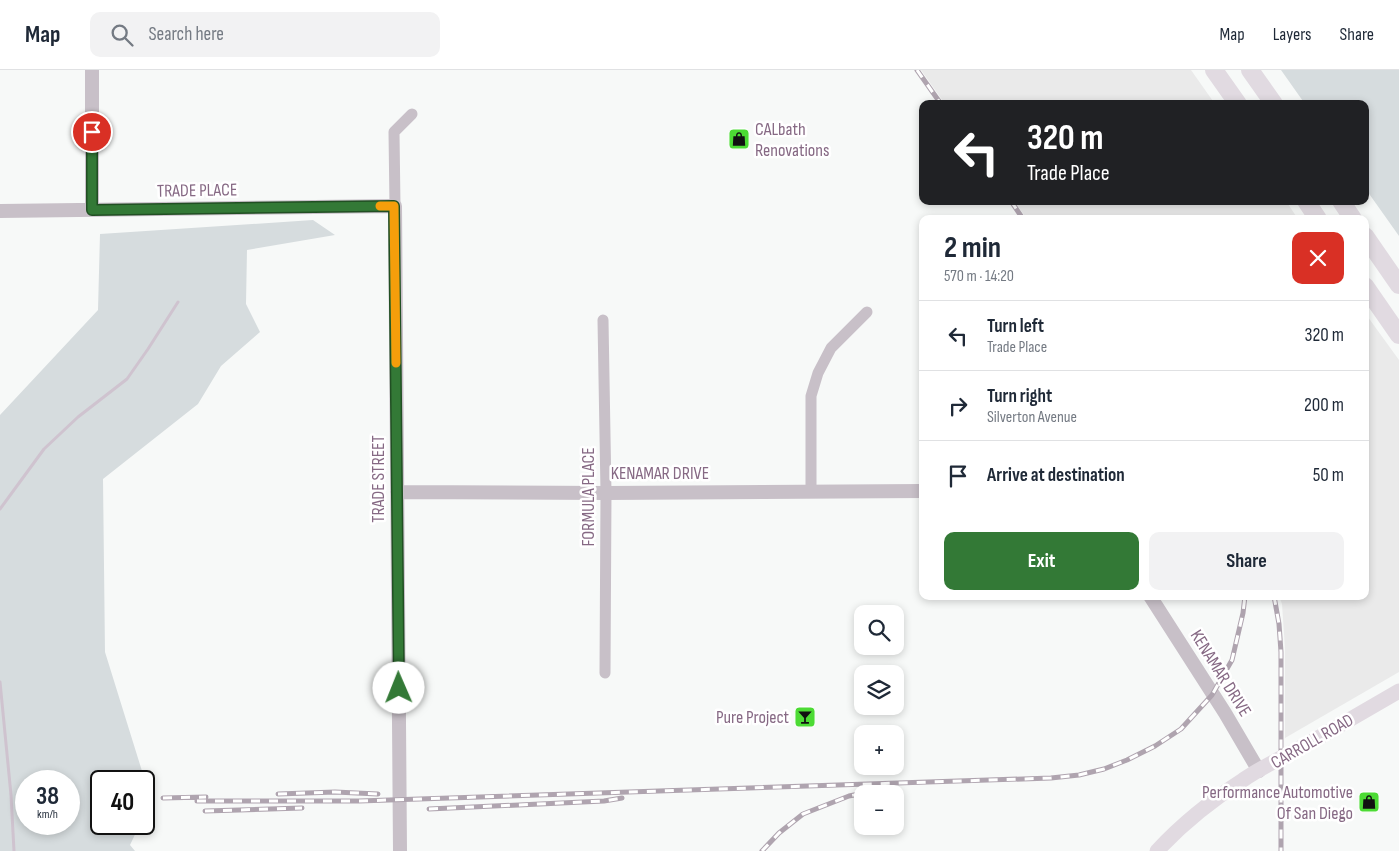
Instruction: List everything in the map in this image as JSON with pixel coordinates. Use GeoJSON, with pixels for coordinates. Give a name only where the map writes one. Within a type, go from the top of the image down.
{"type":"FeatureCollection","features":[{"type":"Feature","properties":{"kind":"main road"},"geometry":{"type":"LineString","coordinates":[[1214,70],[1235,100]]}},
{"type":"Feature","properties":{"kind":"main road"},"geometry":{"type":"LineString","coordinates":[[1250,70],[1271,100]]}},
{"type":"Feature","properties":{"kind":"main road"},"geometry":{"type":"LineString","coordinates":[[1369,242],[1399,285]]}},
{"type":"Feature","properties":{"kind":"main road"},"geometry":{"type":"LineString","coordinates":[[1369,292],[1399,334]]}},
{"type":"Feature","properties":{"kind":"main road","name":"CARROLL ROAD"},"geometry":{"type":"LineString","coordinates":[[1157,851],[1198,813],[1244,779],[1399,691]]}},
{"type":"Feature","properties":{"kind":"street"},"geometry":{"type":"LineString","coordinates":[[92,70],[92,210]]}},
{"type":"Feature","properties":{"kind":"street","name":"TRADE STREET"},"geometry":{"type":"LineString","coordinates":[[400,851],[394,132],[412,114]]}},
{"type":"Feature","properties":{"kind":"street","name":"TRADE PLACE"},"geometry":{"type":"LineString","coordinates":[[0,211],[394,206]]}},
{"type":"Feature","properties":{"kind":"street"},"geometry":{"type":"LineString","coordinates":[[811,491],[811,396],[818,372],[831,348],[867,312]]}},
{"type":"Feature","properties":{"kind":"street","name":"FORMULA PLACE"},"geometry":{"type":"LineString","coordinates":[[603,320],[606,493],[605,673]]}},
{"type":"Feature","properties":{"kind":"street","name":"KENAMAR DRIVE"},"geometry":{"type":"LineString","coordinates":[[397,492],[919,491]]}},
{"type":"Feature","properties":{"kind":"street","name":"KENAMAR DRIVE"},"geometry":{"type":"LineString","coordinates":[[1153,600],[1225,713],[1259,771]]}},
{"type":"Feature","properties":{"kind":"shaded area"},"geometry":{"type":"Polygon","coordinates":[[[921,70],[1191,70],[1212,100],[942,100],[921,70]]]}},
{"type":"Feature","properties":{"kind":"shaded area"},"geometry":{"type":"Polygon","coordinates":[[[1281,70],[1399,70],[1399,236],[1369,194],[1369,100],[1302,100],[1281,70]]]}},
{"type":"Feature","properties":{"kind":"shaded area"},"geometry":{"type":"Polygon","coordinates":[[[1017,205],[1289,205],[1295,215],[1024,215],[1017,205]]]}},
{"type":"Feature","properties":{"kind":"shaded area"},"geometry":{"type":"Polygon","coordinates":[[[313,220],[335,235],[247,250],[246,304],[260,332],[221,366],[198,404],[103,479],[105,652],[142,770],[90,770],[90,835],[135,835],[130,845],[135,851],[0,851],[0,415],[98,310],[100,234],[313,220]]]}},
{"type":"Feature","properties":{"kind":"shaded area"},"geometry":{"type":"Polygon","coordinates":[[[1369,319],[1399,360],[1399,672],[1285,738],[1285,649],[1280,600],[1369,600],[1369,319]]]}},
{"type":"Feature","properties":{"kind":"waterway"},"geometry":{"type":"LineString","coordinates":[[0,509],[44,449],[78,417],[127,379],[178,302]]}},
{"type":"Feature","properties":{"kind":"waterway"},"geometry":{"type":"LineString","coordinates":[[0,682],[11,795],[14,851]]}},
{"type":"Feature","properties":{"kind":"railway"},"geometry":{"type":"LineString","coordinates":[[917,70],[938,100]]}},
{"type":"Feature","properties":{"kind":"railway"},"geometry":{"type":"LineString","coordinates":[[1014,205],[1020,215]]}},
{"type":"Feature","properties":{"kind":"railway"},"geometry":{"type":"LineString","coordinates":[[197,801],[359,801],[1051,778],[1079,775],[1104,769],[1127,760],[1155,746],[1181,729],[1212,695],[1232,660],[1245,600]]}},
{"type":"Feature","properties":{"kind":"railway"},"geometry":{"type":"LineString","coordinates":[[1275,600],[1281,652],[1281,851]]}},
{"type":"Feature","properties":{"kind":"railway"},"geometry":{"type":"LineString","coordinates":[[278,794],[335,792],[378,794]]}},
{"type":"Feature","properties":{"kind":"railway"},"geometry":{"type":"LineString","coordinates":[[762,851],[779,833],[803,814],[854,795]]}},
{"type":"Feature","properties":{"kind":"railway"},"geometry":{"type":"LineString","coordinates":[[163,798],[206,797]]}},
{"type":"Feature","properties":{"kind":"railway"},"geometry":{"type":"LineString","coordinates":[[429,809],[604,801],[622,798]]}},
{"type":"Feature","properties":{"kind":"railway"},"geometry":{"type":"LineString","coordinates":[[205,811],[302,808]]}},
{"type":"Feature","properties":{"kind":"slow traffic"},"geometry":{"type":"LineString","coordinates":[[380,206],[394,206],[396,363]]}},
{"type":"Feature","properties":{"kind":"place","name":"CALbath Renovations"},"geometry":{"type":"Point","coordinates":[739,139]}},
{"type":"Feature","properties":{"kind":"place","name":"Pure Project"},"geometry":{"type":"Point","coordinates":[805,717]}},
{"type":"Feature","properties":{"kind":"place","name":"Performance Automotive Of San Diego"},"geometry":{"type":"Point","coordinates":[1369,802]}},
{"type":"Feature","properties":{"kind":"route"},"geometry":{"type":"LineString","coordinates":[[92,132],[92,210],[394,206],[399,688]]}}]}
